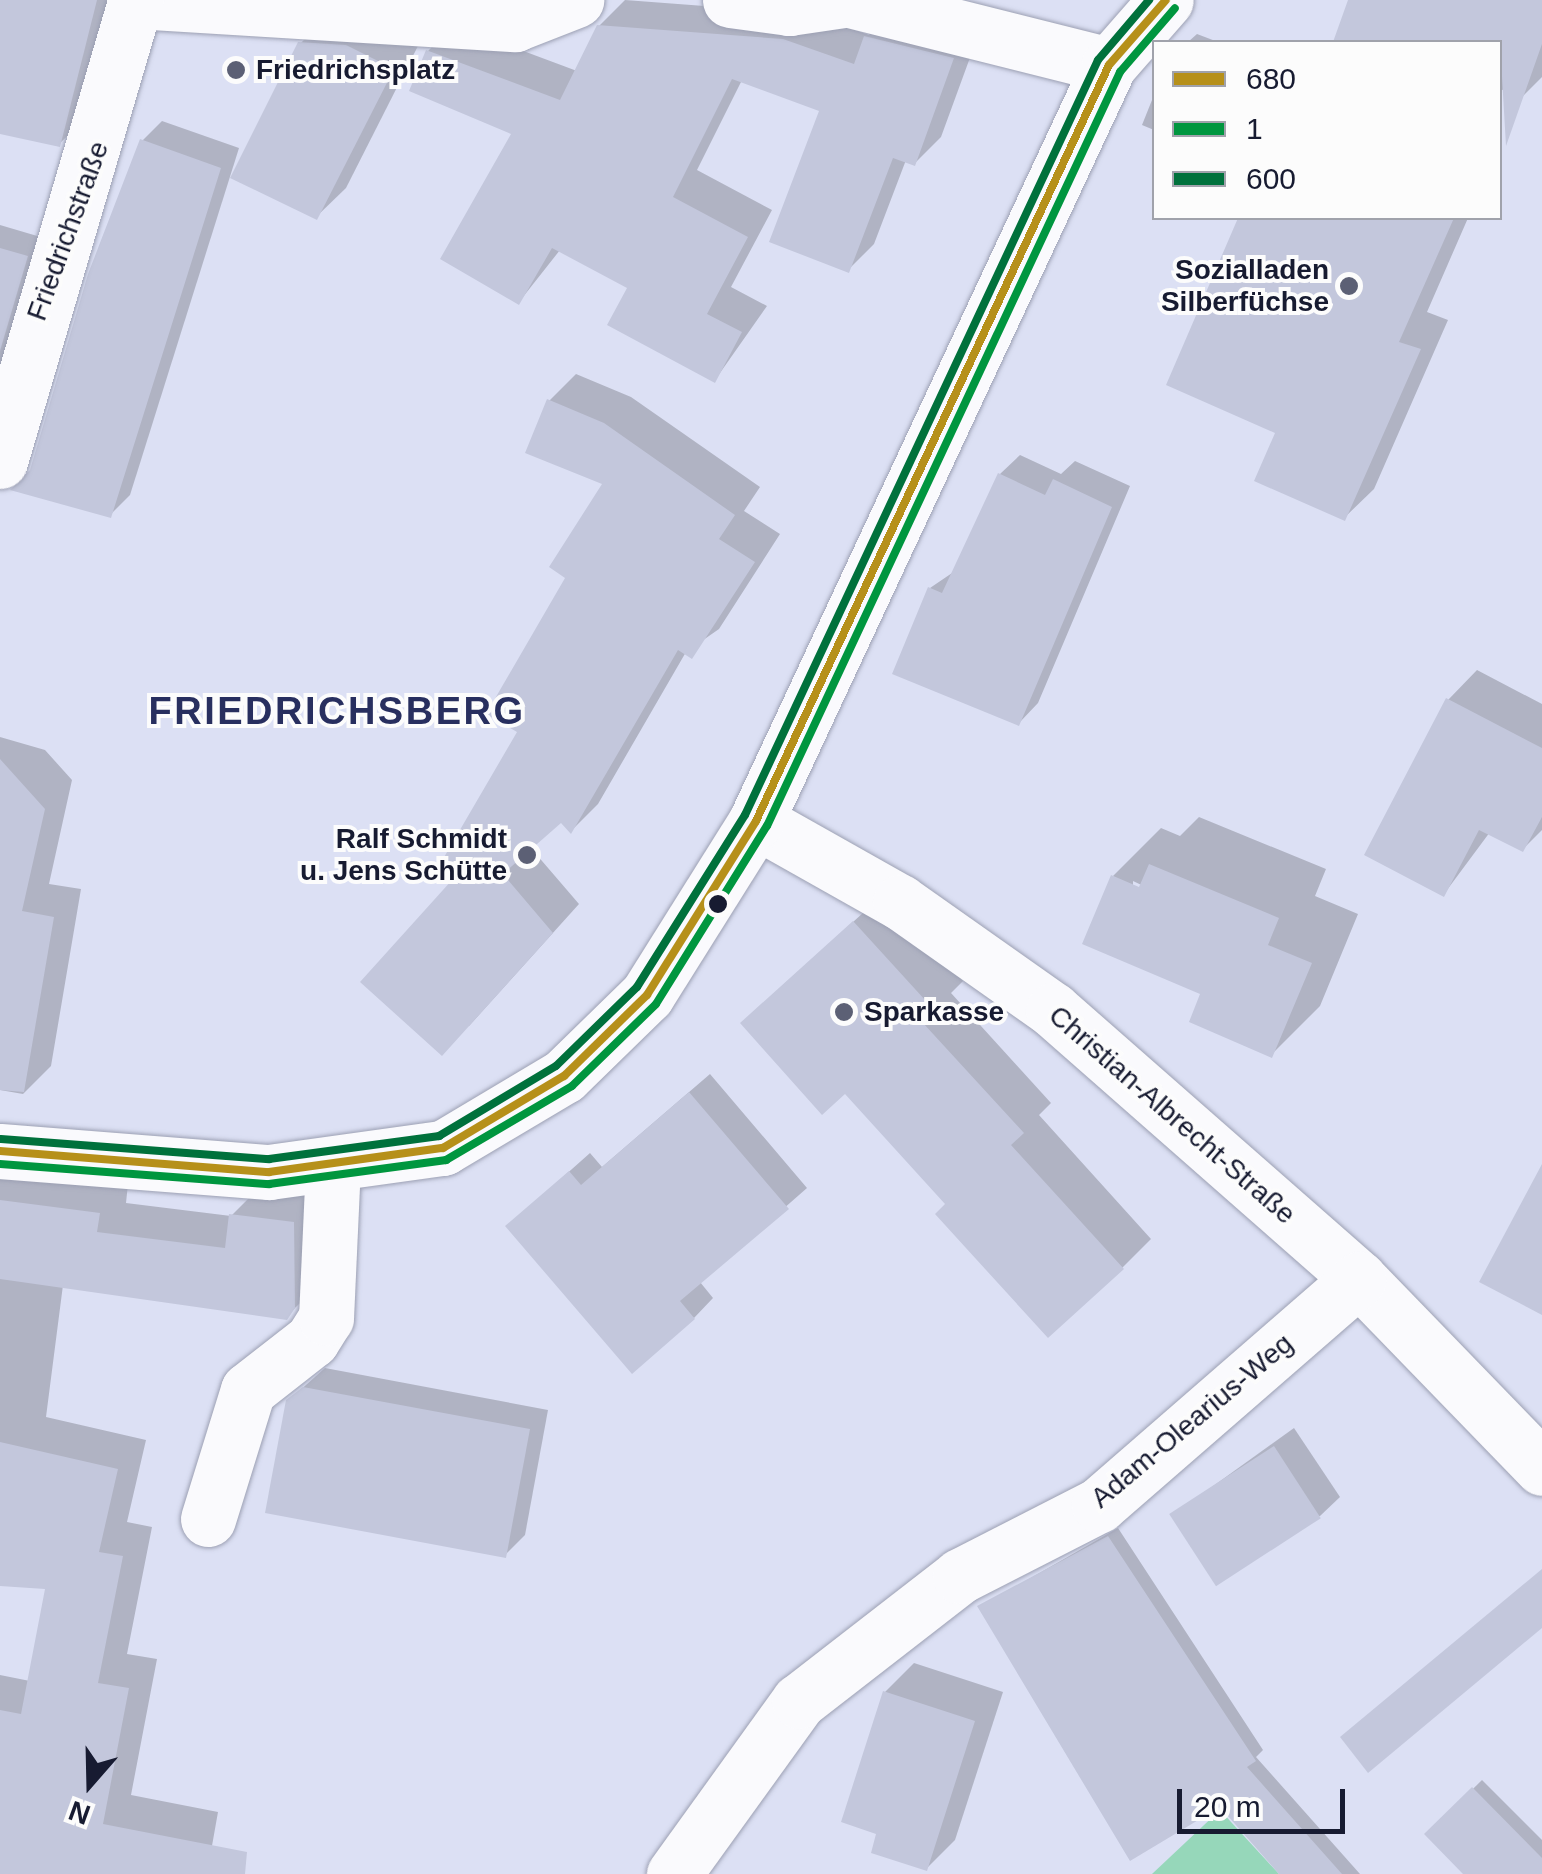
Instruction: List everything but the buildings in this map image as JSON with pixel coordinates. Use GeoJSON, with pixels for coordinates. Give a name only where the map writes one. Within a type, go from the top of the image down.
{"type":"FeatureCollection","features":[{"type":"Feature","properties":{"kind":"street"},"geometry":{"type":"LineString","coordinates":[[136,1],[515,24],[576,0]]}},
{"type":"Feature","properties":{"kind":"street"},"geometry":{"type":"LineString","coordinates":[[730,0],[789,8],[846,0],[1108,64]]}},
{"type":"Feature","properties":{"kind":"street"},"geometry":{"type":"LineString","coordinates":[[0,1151],[249,1171],[333,1164],[443,1148],[564,1076],[646,995],[756,821],[1108,64],[1166,0]]}},
{"type":"Feature","properties":{"kind":"street","name":"Friedrichstraße"},"geometry":{"type":"LineString","coordinates":[[0,461],[136,1]]}},
{"type":"Feature","properties":{"kind":"street","name":"Christian-Albrecht-Straße"},"geometry":{"type":"LineString","coordinates":[[756,821],[900,902],[1053,1010],[1359,1279],[1542,1468]]}},
{"type":"Feature","properties":{"kind":"street"},"geometry":{"type":"LineString","coordinates":[[208,1519],[248,1390],[312,1340],[326,1318],[333,1164]]}},
{"type":"Feature","properties":{"kind":"street","name":"Adam-Olearius-Weg"},"geometry":{"type":"LineString","coordinates":[[674,1874],[799,1702],[960,1576],[1099,1505],[1359,1279]]}},
{"type":"Feature","properties":{"kind":"green space"},"geometry":{"type":"Polygon","coordinates":[[[1220,1810],[1279,1874],[1152,1874],[1220,1810]]]}},
{"type":"Feature","properties":{"kind":"transit line","name":"600"},"geometry":{"type":"LineString","coordinates":[[1,1139],[269,1159],[439,1136],[556,1066],[637,987],[745,815],[1098,60],[1149,0]]}},
{"type":"Feature","properties":{"kind":"transit line","name":"680"},"geometry":{"type":"LineString","coordinates":[[0,1151],[269,1172],[443,1148],[564,1076],[647,995],[756,821],[1109,65],[1166,0]]}},
{"type":"Feature","properties":{"kind":"transit line","name":"1"},"geometry":{"type":"LineString","coordinates":[[0,1164],[269,1184],[446,1160],[572,1086],[656,1004],[767,826],[1120,72],[1175,8]]}},
{"type":"Feature","properties":{"kind":"place","name":"Friedrichsplatz"},"geometry":{"type":"Point","coordinates":[236,70]}},
{"type":"Feature","properties":{"kind":"place","name":"Sozialladen Silberfüchse"},"geometry":{"type":"Point","coordinates":[1349,286]}},
{"type":"Feature","properties":{"kind":"place","name":"Ralf Schmidt u. Jens Schütte"},"geometry":{"type":"Point","coordinates":[527,855]}},
{"type":"Feature","properties":{"kind":"place","name":"Sparkasse"},"geometry":{"type":"Point","coordinates":[844,1012]}},
{"type":"Feature","properties":{"kind":"district","name":"FRIEDRICHSBERG"},"geometry":{"type":"Point","coordinates":[337,712]}}]}
